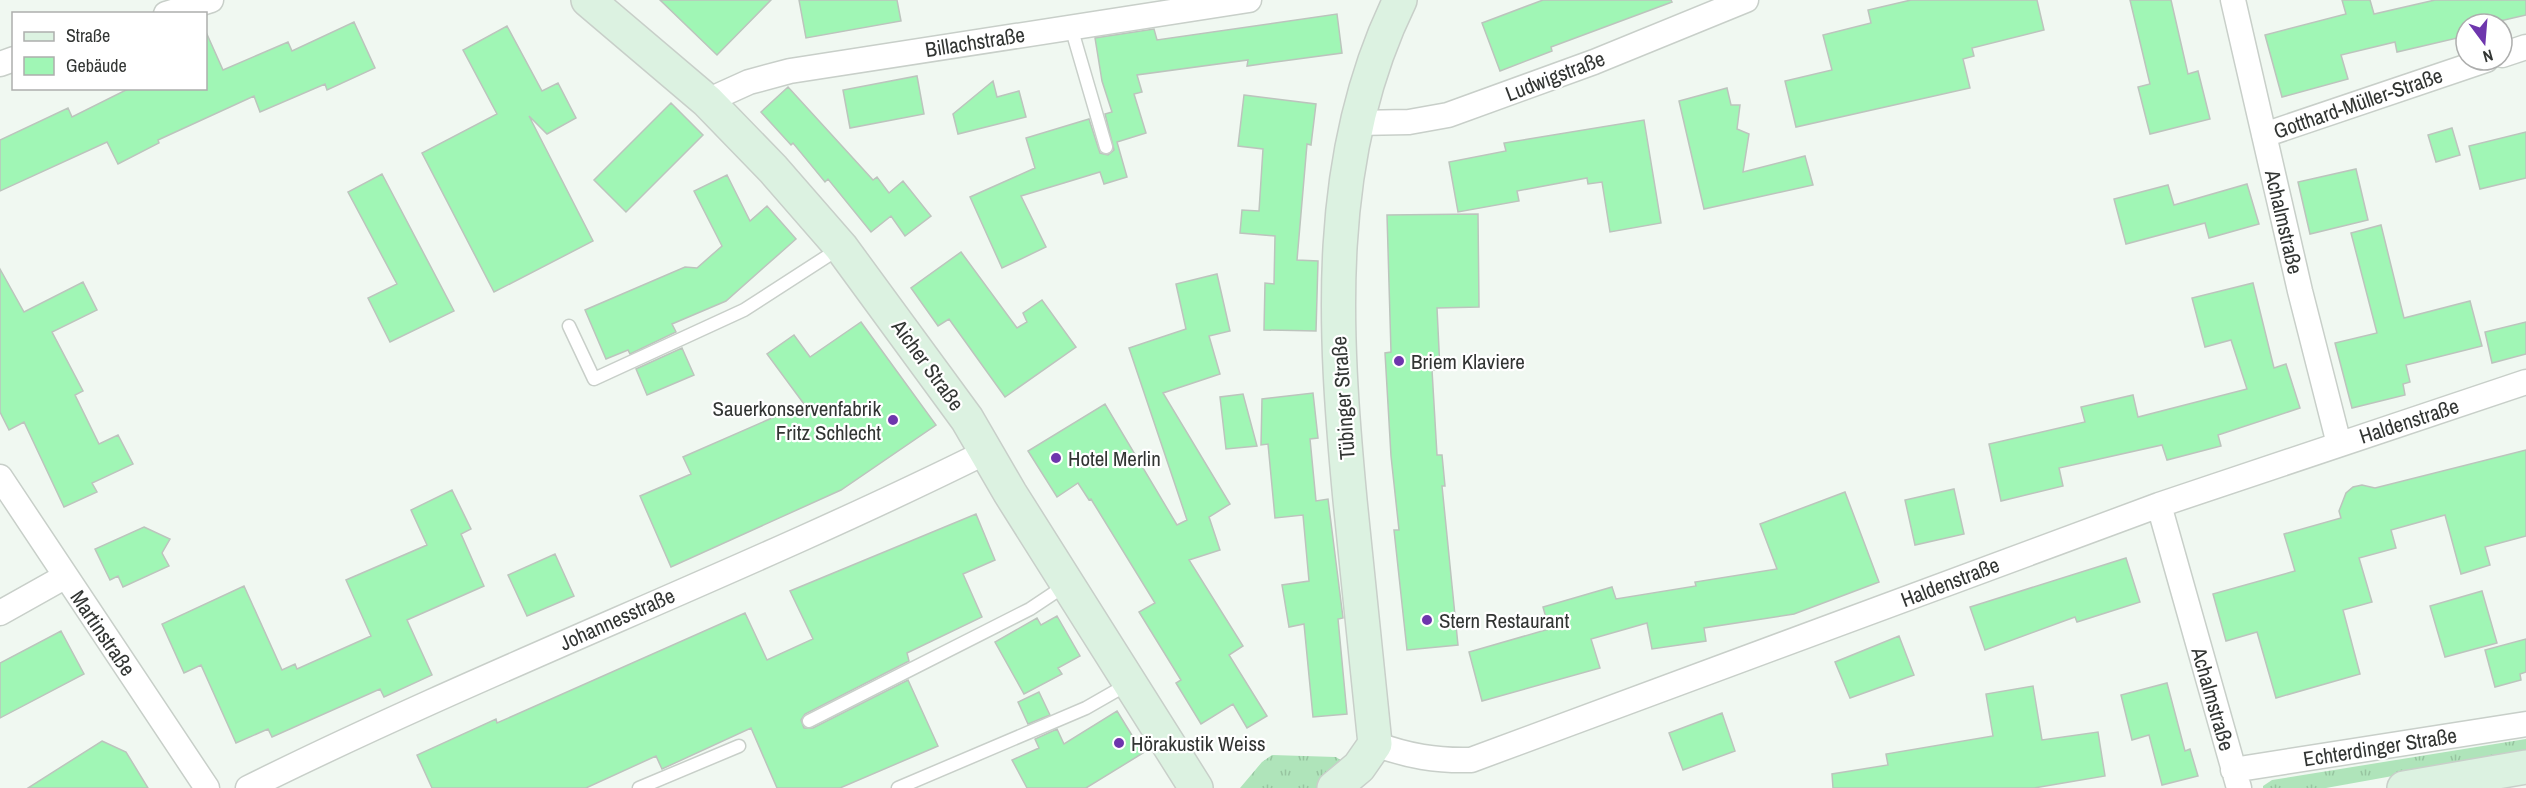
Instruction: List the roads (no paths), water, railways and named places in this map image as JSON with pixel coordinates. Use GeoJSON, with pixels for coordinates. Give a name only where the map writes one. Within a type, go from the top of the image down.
{"type":"FeatureCollection","features":[{"type":"Feature","properties":{"kind":"main road","name":"Aicher Straße"},"geometry":{"type":"LineString","coordinates":[[588,0],[707,101],[773,169],[841,247],[945,386],[1196,788]]}},
{"type":"Feature","properties":{"kind":"main road","name":"Tübinger Straße"},"geometry":{"type":"LineString","coordinates":[[1375,744],[1346,458],[1338,258],[1342,202],[1356,123],[1376,56],[1400,0]]}},
{"type":"Feature","properties":{"kind":"main road"},"geometry":{"type":"LineString","coordinates":[[1334,788],[1359,767],[1375,744]]}},
{"type":"Feature","properties":{"kind":"main road","name":"Echterdinger Straße"},"geometry":{"type":"LineString","coordinates":[[2404,788],[2526,767]]}},
{"type":"Feature","properties":{"kind":"street"},"geometry":{"type":"LineString","coordinates":[[172,12],[211,0]]}},
{"type":"Feature","properties":{"kind":"street","name":"Billachstraße"},"geometry":{"type":"LineString","coordinates":[[707,101],[749,82],[790,71],[1249,0]]}},
{"type":"Feature","properties":{"kind":"street","name":"Ludwigstraße"},"geometry":{"type":"LineString","coordinates":[[1356,123],[1409,122],[1448,115],[1594,62],[1746,0]]}},
{"type":"Feature","properties":{"kind":"street","name":"Achalmstraße"},"geometry":{"type":"LineString","coordinates":[[2233,0],[2339,444]]}},
{"type":"Feature","properties":{"kind":"street","name":"Gotthard-Müller-Straße"},"geometry":{"type":"LineString","coordinates":[[2264,135],[2454,71]]}},
{"type":"Feature","properties":{"kind":"street","name":"Haldenstraße"},"geometry":{"type":"LineString","coordinates":[[1375,744],[1409,756],[1444,761],[1471,760],[2159,506],[2526,382]]}},
{"type":"Feature","properties":{"kind":"street","name":"Johannesstraße"},"geometry":{"type":"LineString","coordinates":[[248,788],[451,693],[866,509],[986,452]]}},
{"type":"Feature","properties":{"kind":"street","name":"Martinstraße"},"geometry":{"type":"LineString","coordinates":[[0,477],[207,788]]}},
{"type":"Feature","properties":{"kind":"street","name":"Achalmstraße"},"geometry":{"type":"LineString","coordinates":[[2159,506],[2236,779]]}},
{"type":"Feature","properties":{"kind":"street"},"geometry":{"type":"LineString","coordinates":[[0,613],[66,576]]}},
{"type":"Feature","properties":{"kind":"street","name":"Echterdinger Straße"},"geometry":{"type":"LineString","coordinates":[[2236,779],[2526,724]]}},
{"type":"Feature","properties":{"kind":"lane"},"geometry":{"type":"LineString","coordinates":[[1071,27],[1106,147]]}},
{"type":"Feature","properties":{"kind":"lane"},"geometry":{"type":"LineString","coordinates":[[569,326],[594,379],[744,310],[841,247]]}},
{"type":"Feature","properties":{"kind":"lane"},"geometry":{"type":"LineString","coordinates":[[809,721],[1030,609],[1067,584]]}},
{"type":"Feature","properties":{"kind":"lane"},"geometry":{"type":"LineString","coordinates":[[898,788],[1086,708],[1129,684]]}},
{"type":"Feature","properties":{"kind":"lane"},"geometry":{"type":"LineString","coordinates":[[639,788],[739,746]]}},
{"type":"Feature","properties":{"kind":"place","name":"Briem Klaviere"},"geometry":{"type":"Point","coordinates":[1399,361]}},
{"type":"Feature","properties":{"kind":"place","name":"Sauerkonservenfabrik Fritz Schlecht"},"geometry":{"type":"Point","coordinates":[893,420]}},
{"type":"Feature","properties":{"kind":"place","name":"Hotel Merlin"},"geometry":{"type":"Point","coordinates":[1056,458]}},
{"type":"Feature","properties":{"kind":"place","name":"Stern Restaurant"},"geometry":{"type":"Point","coordinates":[1427,620]}},
{"type":"Feature","properties":{"kind":"place","name":"Hörakustik Weiss"},"geometry":{"type":"Point","coordinates":[1119,743]}}]}
